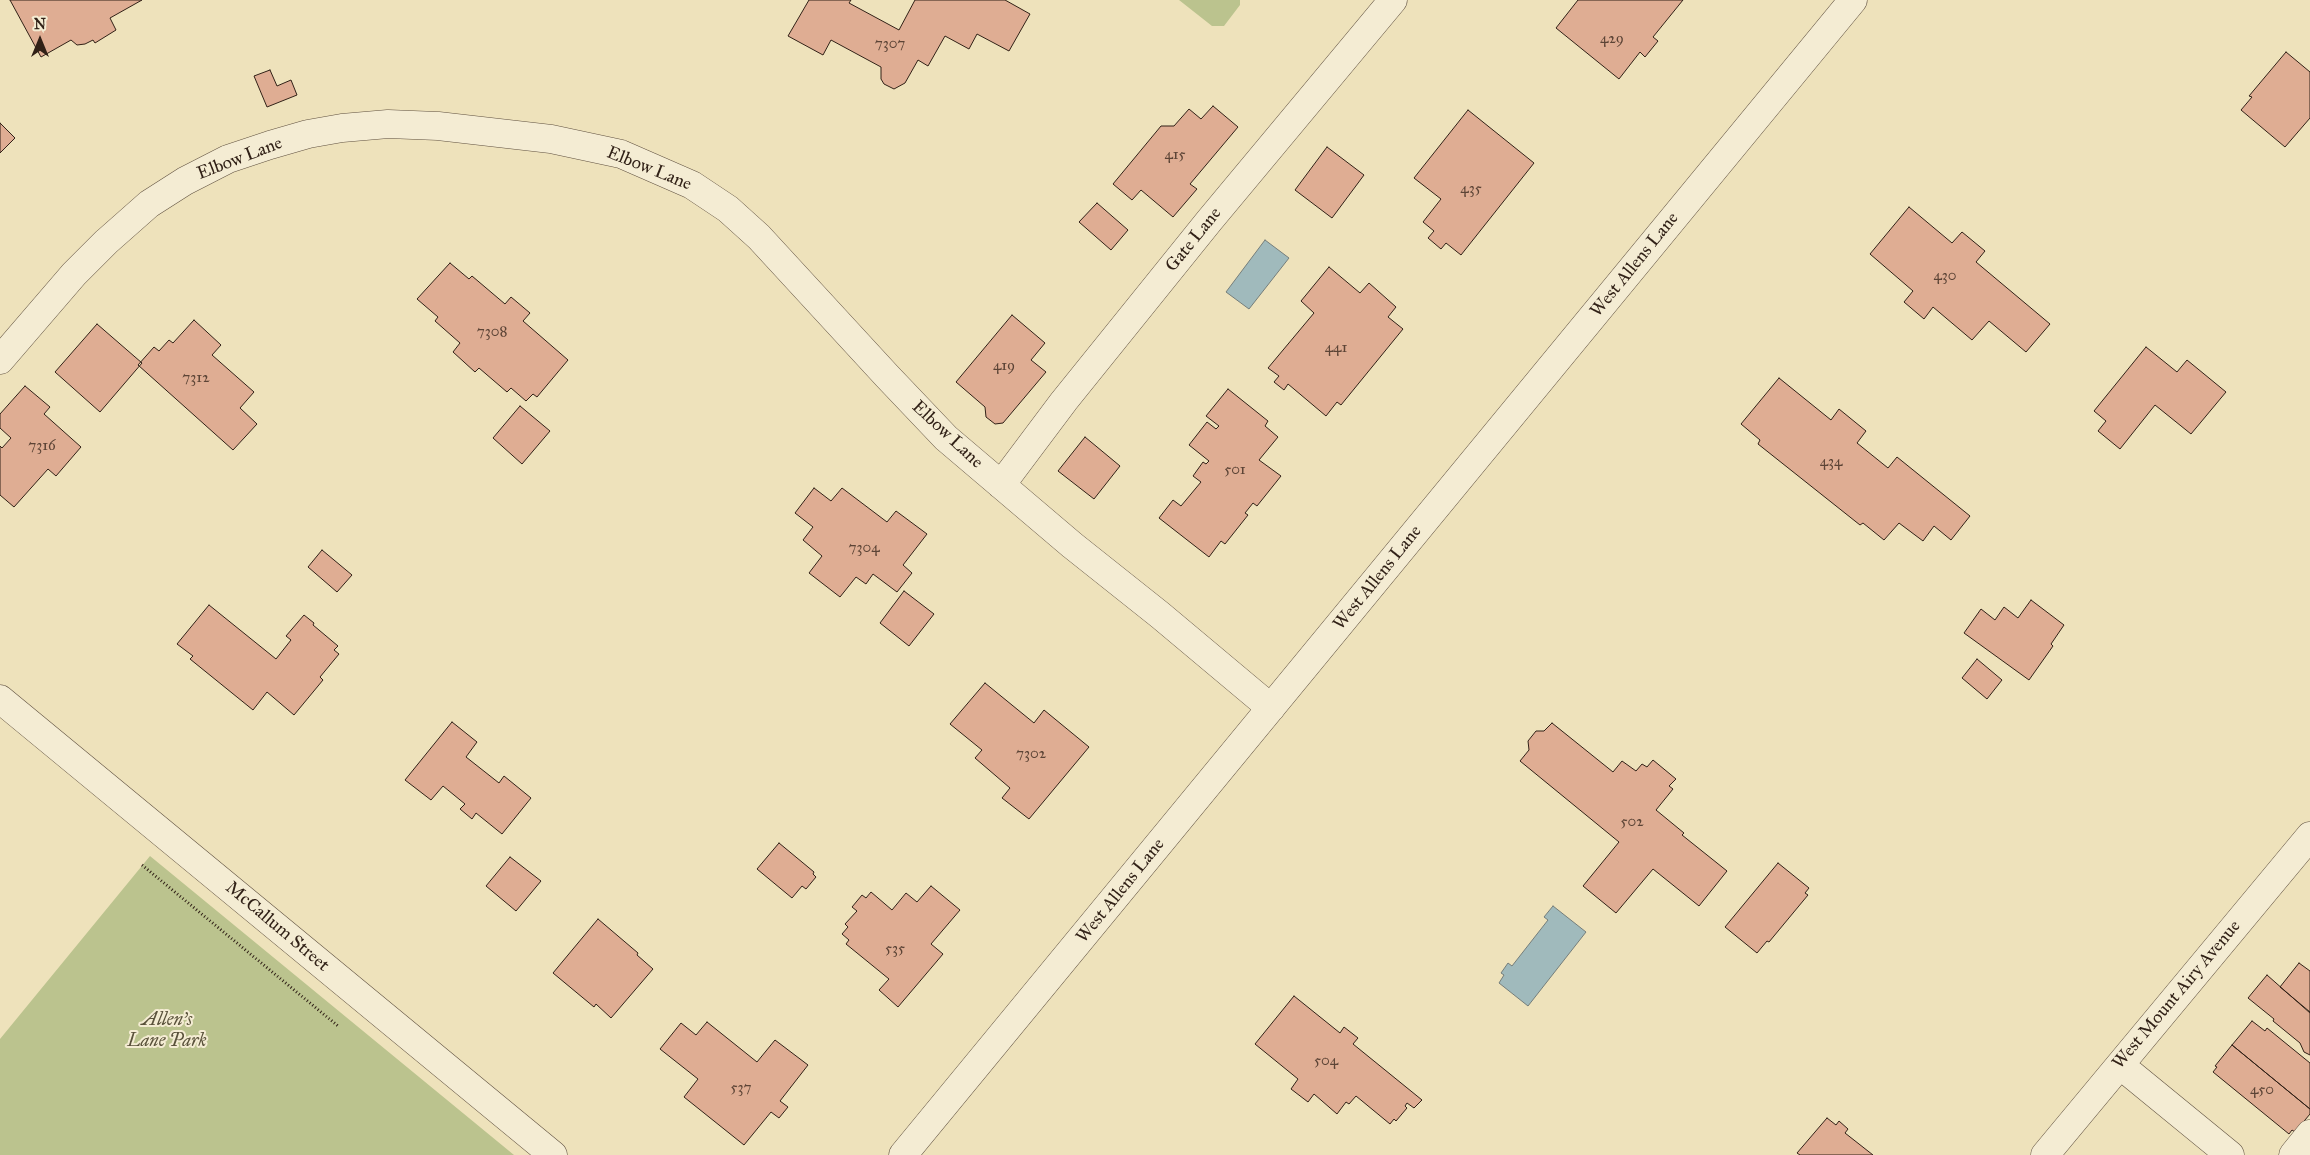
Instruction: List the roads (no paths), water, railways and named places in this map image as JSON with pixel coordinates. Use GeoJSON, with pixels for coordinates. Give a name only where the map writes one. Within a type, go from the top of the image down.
{"type":"FeatureCollection","features":[{"type":"Feature","properties":{"kind":"street","name":"Gate Lane"},"geometry":{"type":"LineString","coordinates":[[1001,485],[1064,402],[1197,236],[1393,0]]}},
{"type":"Feature","properties":{"kind":"street","name":"West Allens Lane"},"geometry":{"type":"LineString","coordinates":[[903,1155],[1853,0]]}},
{"type":"Feature","properties":{"kind":"street","name":"Elbow Lane"},"geometry":{"type":"LineString","coordinates":[[0,360],[62,288],[106,242],[149,204],[185,181],[228,159],[308,134],[342,128],[388,124],[438,126],[551,139],[621,154],[656,167],[692,185],[728,209],[759,237],[946,438],[1271,708]]}},
{"type":"Feature","properties":{"kind":"street","name":"McCallum Street"},"geometry":{"type":"LineString","coordinates":[[0,699],[553,1155]]}},
{"type":"Feature","properties":{"kind":"street","name":"West Mount Airy Avenue"},"geometry":{"type":"LineString","coordinates":[[2045,1155],[2310,836]]}},
{"type":"Feature","properties":{"kind":"street"},"geometry":{"type":"LineString","coordinates":[[2120,1065],[2230,1155]]}},
{"type":"Feature","properties":{"kind":"street"},"geometry":{"type":"LineString","coordinates":[[2293,1155],[2310,1134]]}},
{"type":"Feature","properties":{"kind":"water"},"geometry":{"type":"Polygon","coordinates":[[[1265,240],[1289,258],[1249,309],[1226,292],[1265,240]]]}},
{"type":"Feature","properties":{"kind":"water"},"geometry":{"type":"Polygon","coordinates":[[[1553,906],[1586,932],[1528,1006],[1499,983],[1504,975],[1501,973],[1508,963],[1512,966],[1548,920],[1544,917],[1553,906]]]}},
{"type":"Feature","properties":{"kind":"park label","name":"Allen's Lane Park"},"geometry":{"type":"Point","coordinates":[167,1031]}}]}
